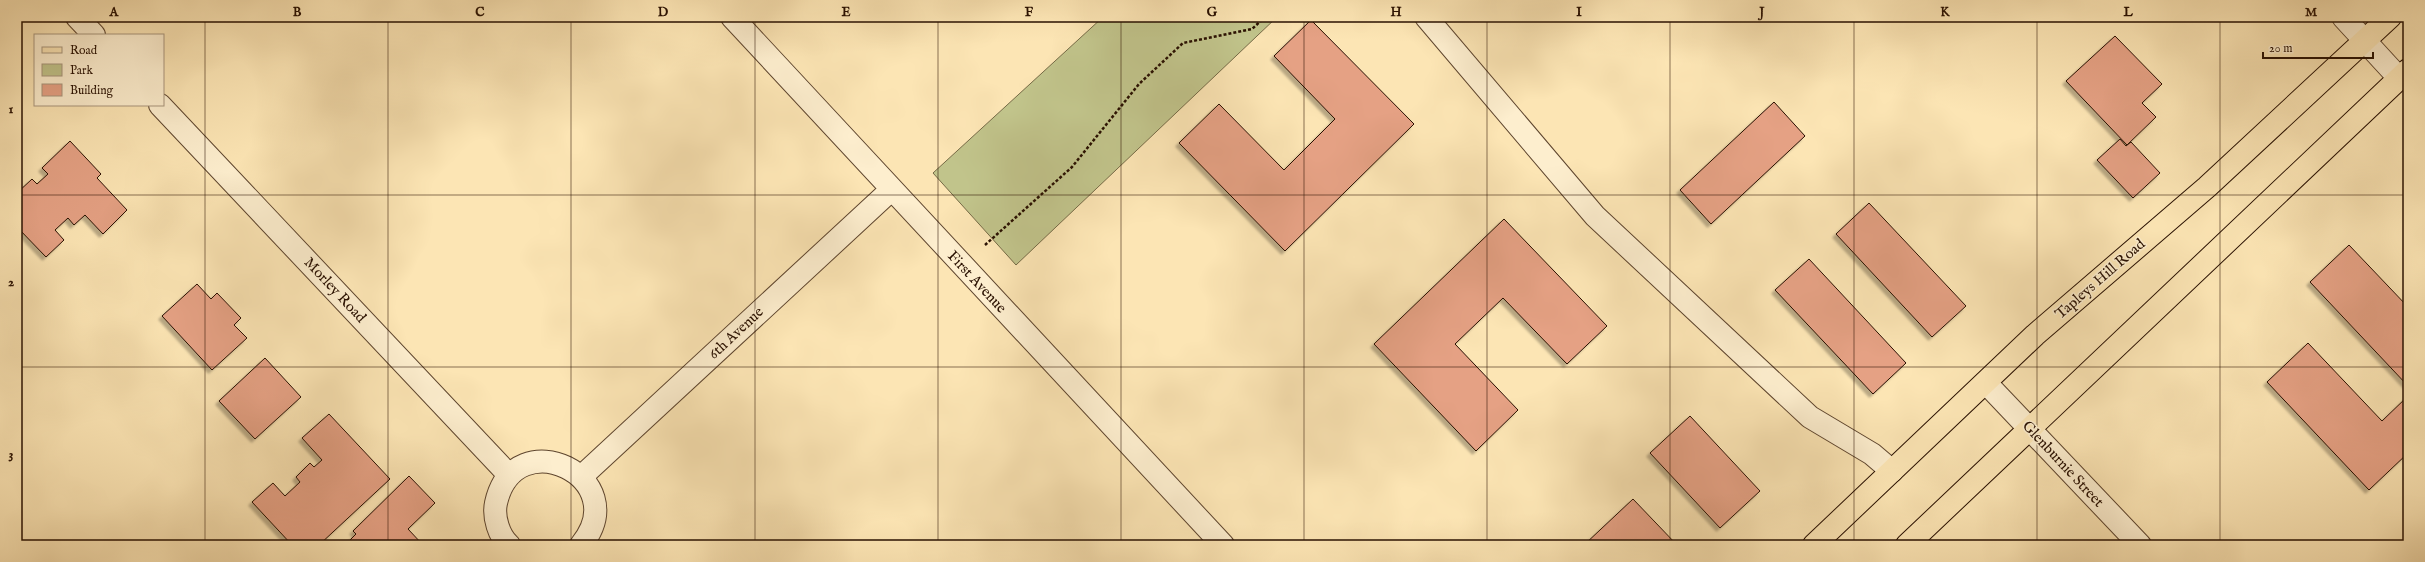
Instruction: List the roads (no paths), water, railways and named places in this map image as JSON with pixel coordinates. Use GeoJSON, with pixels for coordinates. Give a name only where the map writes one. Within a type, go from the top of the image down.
{"type":"FeatureCollection","features":[{"type":"Feature","properties":{"kind":"main road","name":"Tapleys Hill Road"},"geometry":{"type":"LineString","coordinates":[[1814,545],[2035,335],[2207,187],[2390,17]]}},
{"type":"Feature","properties":{"kind":"main road"},"geometry":{"type":"LineString","coordinates":[[1907,545],[2404,74]]}},
{"type":"Feature","properties":{"kind":"street"},"geometry":{"type":"LineString","coordinates":[[77,17],[93,34]]}},
{"type":"Feature","properties":{"kind":"street","name":"First Avenue"},"geometry":{"type":"LineString","coordinates":[[732,17],[891,190],[1223,545]]}},
{"type":"Feature","properties":{"kind":"street"},"geometry":{"type":"LineString","coordinates":[[1426,17],[1595,216],[1810,417],[1872,454],[1892,471]]}},
{"type":"Feature","properties":{"kind":"street"},"geometry":{"type":"LineString","coordinates":[[2343,17],[2364,42],[2404,74]]}},
{"type":"Feature","properties":{"kind":"street","name":"Morley Road"},"geometry":{"type":"LineString","coordinates":[[161,106],[509,475]]}},
{"type":"Feature","properties":{"kind":"street","name":"6th Avenue"},"geometry":{"type":"LineString","coordinates":[[581,477],[891,190]]}},
{"type":"Feature","properties":{"kind":"street","name":"Glenburnie Street"},"geometry":{"type":"LineString","coordinates":[[1986,383],[2140,545]]}},
{"type":"Feature","properties":{"kind":"street"},"geometry":{"type":"LineString","coordinates":[[509,545],[498,527],[495,509],[499,491],[509,475],[519,468],[534,462],[555,462],[571,468],[581,477],[590,490],[594,506],[593,522],[581,545]]}}]}
